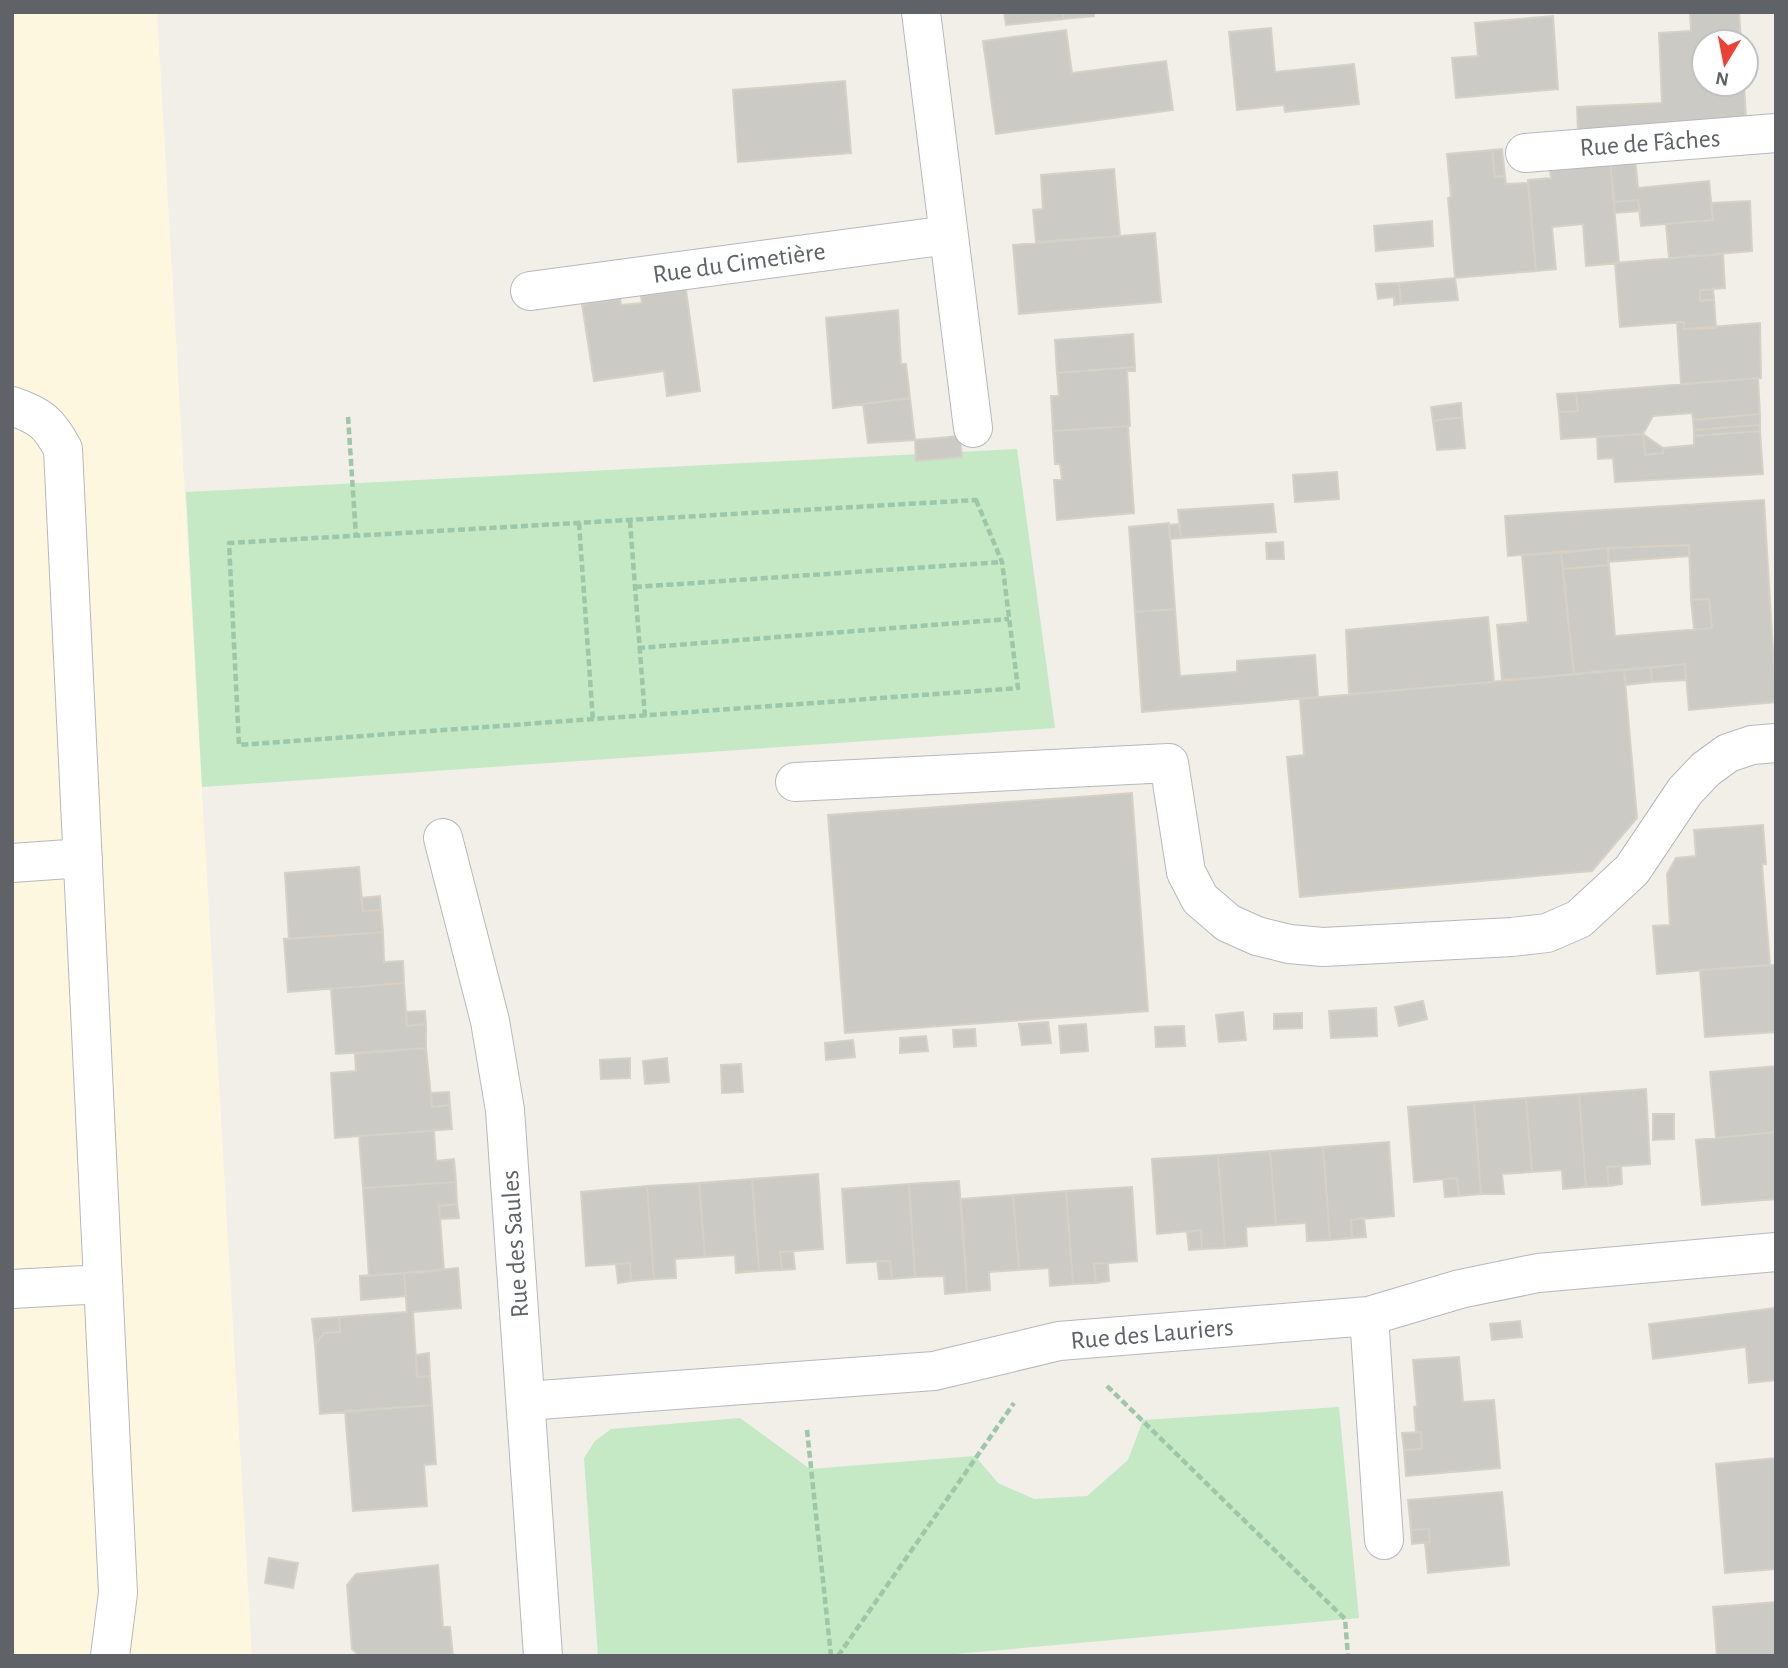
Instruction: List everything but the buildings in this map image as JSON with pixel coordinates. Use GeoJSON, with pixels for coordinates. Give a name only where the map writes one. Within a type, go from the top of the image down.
{"type":"FeatureCollection","features":[{"type":"Feature","properties":{"kind":"street"},"geometry":{"type":"LineString","coordinates":[[921,12],[973,428]]}},
{"type":"Feature","properties":{"kind":"street","name":"Rue de Fâches"},"geometry":{"type":"LineString","coordinates":[[1525,153],[1776,133]]}},
{"type":"Feature","properties":{"kind":"street","name":"Rue du Cimetière"},"geometry":{"type":"LineString","coordinates":[[530,291],[948,235]]}},
{"type":"Feature","properties":{"kind":"street"},"geometry":{"type":"LineString","coordinates":[[12,406],[32,413],[51,425],[63,449],[118,1593],[110,1656]]}},
{"type":"Feature","properties":{"kind":"street"},"geometry":{"type":"LineString","coordinates":[[795,782],[1169,763],[1186,872],[1200,899],[1228,923],[1257,936],[1289,944],[1323,947],[1547,933],[1578,919],[1632,870],[1685,791],[1706,769],[1728,753],[1752,745],[1776,743]]}},
{"type":"Feature","properties":{"kind":"street","name":"Rue des Saules"},"geometry":{"type":"LineString","coordinates":[[443,838],[490,1021],[509,1148],[543,1656]]}},
{"type":"Feature","properties":{"kind":"street"},"geometry":{"type":"LineString","coordinates":[[12,863],[83,858]]}},
{"type":"Feature","properties":{"kind":"street","name":"Rue des Lauriers"},"geometry":{"type":"LineString","coordinates":[[526,1401],[933,1371],[1059,1342],[1369,1316],[1460,1289],[1538,1273],[1776,1252]]}},
{"type":"Feature","properties":{"kind":"street"},"geometry":{"type":"LineString","coordinates":[[12,1289],[103,1284]]}},
{"type":"Feature","properties":{"kind":"street"},"geometry":{"type":"LineString","coordinates":[[1369,1316],[1384,1540]]}},
{"type":"Feature","properties":{"kind":"path"},"geometry":{"type":"LineString","coordinates":[[348,417],[356,536]]}},
{"type":"Feature","properties":{"kind":"path"},"geometry":{"type":"LineString","coordinates":[[976,500],[1002,562],[1018,688],[239,746],[229,543],[356,536],[976,500]]}},
{"type":"Feature","properties":{"kind":"path"},"geometry":{"type":"LineString","coordinates":[[630,521],[645,717]]}},
{"type":"Feature","properties":{"kind":"path"},"geometry":{"type":"LineString","coordinates":[[579,523],[593,721]]}},
{"type":"Feature","properties":{"kind":"path"},"geometry":{"type":"LineString","coordinates":[[635,587],[1002,562]]}},
{"type":"Feature","properties":{"kind":"path"},"geometry":{"type":"LineString","coordinates":[[638,648],[1009,619]]}},
{"type":"Feature","properties":{"kind":"path"},"geometry":{"type":"LineString","coordinates":[[838,1656],[975,1456],[1059,1342],[1143,1420],[1345,1619],[1348,1656]]}},
{"type":"Feature","properties":{"kind":"path"},"geometry":{"type":"LineString","coordinates":[[802,1380],[831,1656]]}},
{"type":"Feature","properties":{"kind":"shaded area"},"geometry":{"type":"Polygon","coordinates":[[[12,12],[157,12],[252,1656],[12,1656],[12,12]]]}},
{"type":"Feature","properties":{"kind":"green space"},"geometry":{"type":"Polygon","coordinates":[[[1017,449],[1055,728],[202,787],[186,492],[1017,449]]]}},
{"type":"Feature","properties":{"kind":"green space"},"geometry":{"type":"Polygon","coordinates":[[[1339,1407],[1359,1618],[933,1656],[598,1656],[584,1458],[595,1441],[611,1429],[740,1418],[810,1469],[975,1456],[998,1483],[1034,1499],[1087,1496],[1128,1460],[1143,1420],[1339,1407]]]}}]}
